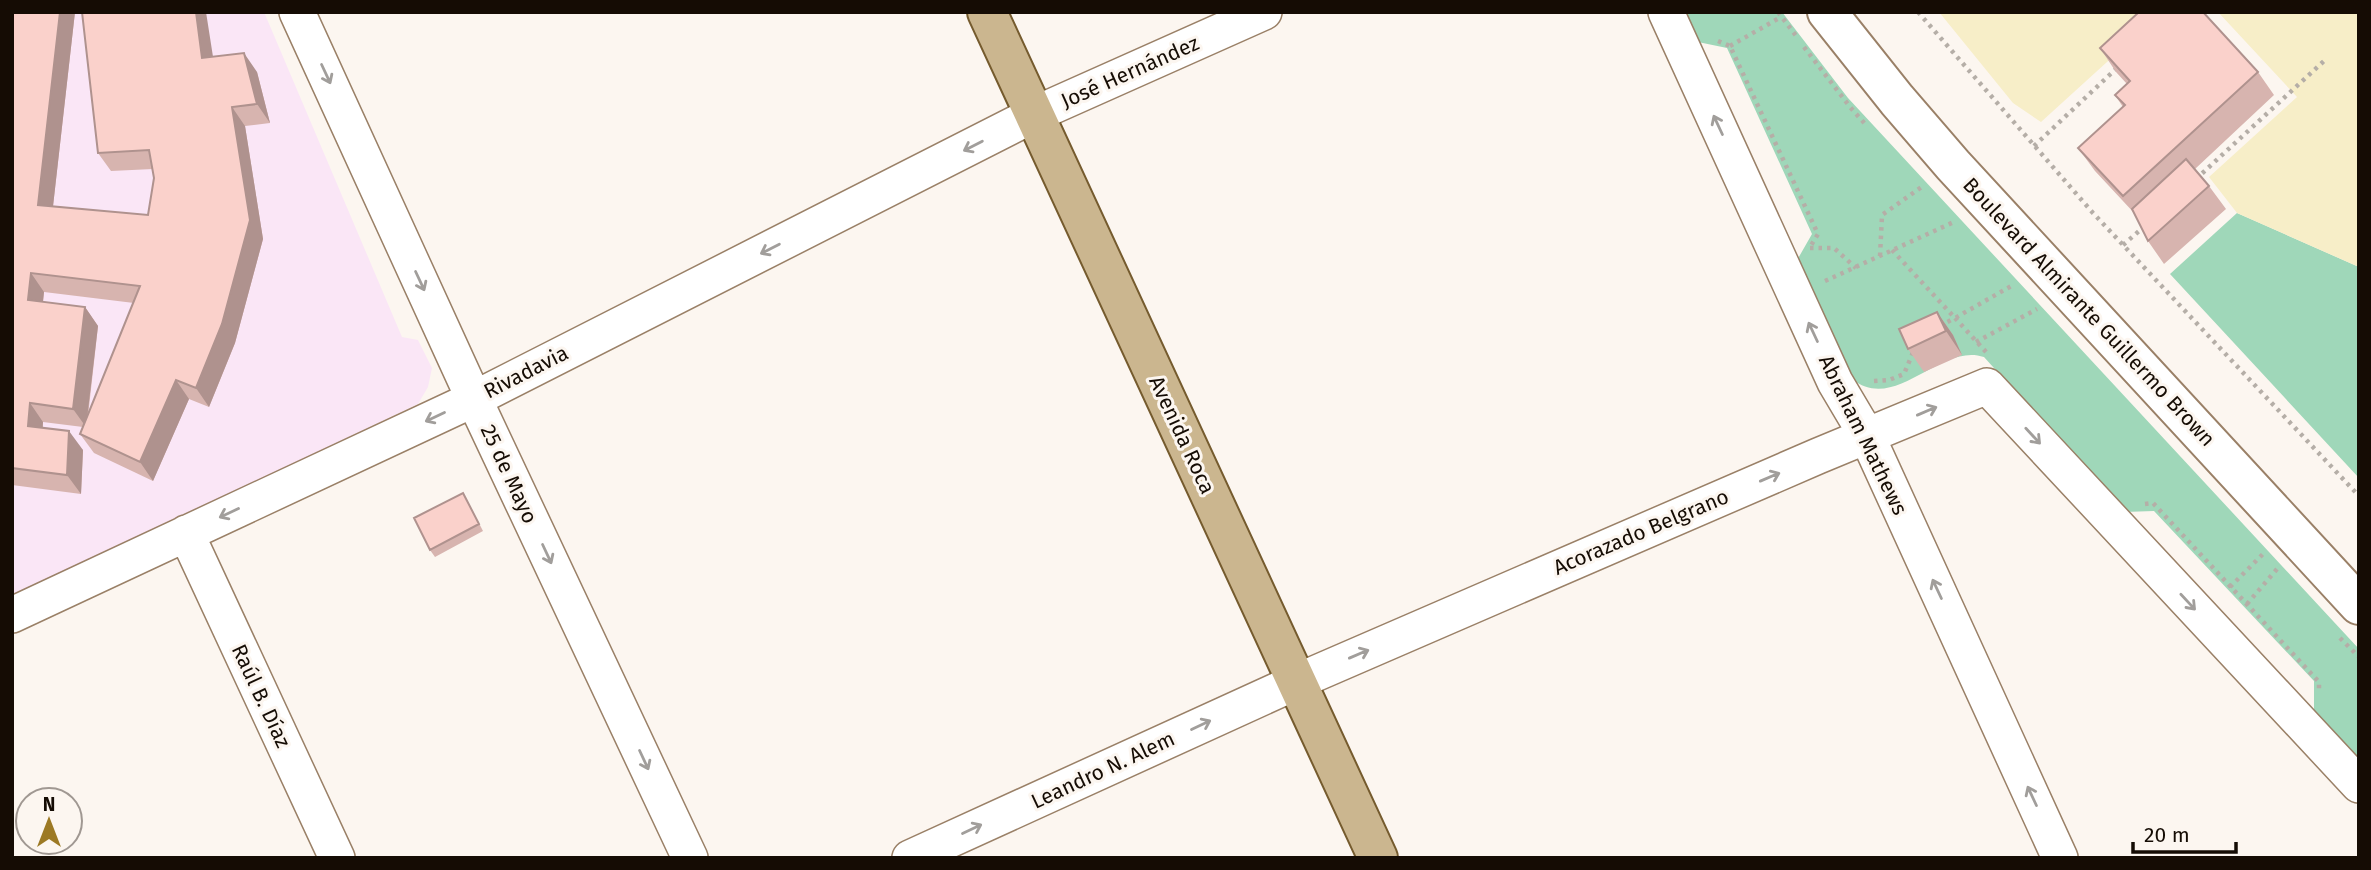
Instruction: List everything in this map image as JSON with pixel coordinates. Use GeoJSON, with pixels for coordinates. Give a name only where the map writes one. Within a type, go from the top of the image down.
{"type":"FeatureCollection","features":[{"type":"Feature","properties":{"kind":"main road","name":"Avenida Roca"},"geometry":{"type":"LineString","coordinates":[[987,12],[1378,858]]}},
{"type":"Feature","properties":{"kind":"main road","name":"Boulevard Almirante Guillermo Brown"},"geometry":{"type":"LineString","coordinates":[[1827,12],[1897,100],[1953,164],[2359,605]]}},
{"type":"Feature","properties":{"kind":"street","name":"25 de Mayo"},"geometry":{"type":"LineString","coordinates":[[297,12],[474,399],[690,858]]}},
{"type":"Feature","properties":{"kind":"street","name":"José Hernández"},"geometry":{"type":"LineString","coordinates":[[1033,115],[1264,12]]}},
{"type":"Feature","properties":{"kind":"street","name":"Abraham Mathews"},"geometry":{"type":"LineString","coordinates":[[1666,12],[1835,382],[1867,436],[2060,858]]}},
{"type":"Feature","properties":{"kind":"street","name":"Rivadavia"},"geometry":{"type":"LineString","coordinates":[[12,615],[474,399],[1033,115]]}},
{"type":"Feature","properties":{"kind":"street","name":"Acorazado Belgrano"},"geometry":{"type":"LineString","coordinates":[[1296,682],[1987,386],[2359,785]]}},
{"type":"Feature","properties":{"kind":"street","name":"Raúl B. Díaz"},"geometry":{"type":"LineString","coordinates":[[186,533],[337,858]]}},
{"type":"Feature","properties":{"kind":"street","name":"Leandro N. Alem"},"geometry":{"type":"LineString","coordinates":[[910,858],[1296,682]]}},
{"type":"Feature","properties":{"kind":"path"},"geometry":{"type":"LineString","coordinates":[[1919,12],[2123,245],[2359,496]]}},
{"type":"Feature","properties":{"kind":"path"},"geometry":{"type":"LineString","coordinates":[[1730,46],[1781,17]]}},
{"type":"Feature","properties":{"kind":"path"},"geometry":{"type":"LineString","coordinates":[[2034,146],[2125,60]]}},
{"type":"Feature","properties":{"kind":"path"},"geometry":{"type":"LineString","coordinates":[[2193,181],[2324,61]]}},
{"type":"Feature","properties":{"kind":"path"},"geometry":{"type":"LineString","coordinates":[[1880,256],[1882,215],[1923,186]]}},
{"type":"Feature","properties":{"kind":"path"},"geometry":{"type":"LineString","coordinates":[[2123,245],[2153,218]]}},
{"type":"Feature","properties":{"kind":"path"},"geometry":{"type":"LineString","coordinates":[[1815,286],[1955,221]]}},
{"type":"Feature","properties":{"kind":"path"},"geometry":{"type":"LineString","coordinates":[[1809,248],[1834,248],[1856,268]]}},
{"type":"Feature","properties":{"kind":"path"},"geometry":{"type":"LineString","coordinates":[[1892,250],[1955,318],[2014,285]]}},
{"type":"Feature","properties":{"kind":"path"},"geometry":{"type":"LineString","coordinates":[[1976,342],[2037,309]]}},
{"type":"Feature","properties":{"kind":"path"},"geometry":{"type":"LineString","coordinates":[[2230,587],[2263,554]]}},
{"type":"Feature","properties":{"kind":"path"},"geometry":{"type":"LineString","coordinates":[[2247,604],[2277,569]]}},
{"type":"Feature","properties":{"kind":"shaded area"},"geometry":{"type":"Polygon","coordinates":[[[12,12],[264,12],[402,337],[418,340],[432,368],[428,387],[418,404],[12,597],[12,12]]]}},
{"type":"Feature","properties":{"kind":"green space"},"geometry":{"type":"Polygon","coordinates":[[[1684,12],[1782,12],[1848,98],[2359,649],[2359,763],[2314,715],[2314,681],[2154,511],[2124,512],[1984,357],[1968,355],[1951,359],[1902,383],[1885,388],[1868,387],[1852,379],[1796,262],[1812,234],[1727,48],[1698,42],[1684,12]]]}},
{"type":"Feature","properties":{"kind":"green space"},"geometry":{"type":"Polygon","coordinates":[[[2237,213],[2359,267],[2359,478],[2170,274],[2237,213]]]}},
{"type":"Feature","properties":{"kind":"sand"},"geometry":{"type":"Polygon","coordinates":[[[1939,12],[2162,12],[2041,122],[2013,103],[1939,12]]]}},
{"type":"Feature","properties":{"kind":"sand"},"geometry":{"type":"Polygon","coordinates":[[[2218,12],[2359,12],[2359,267],[2237,213],[2209,177],[2297,97],[2218,12]]]}},
{"type":"Feature","properties":{"kind":"building"},"geometry":{"type":"Polygon","coordinates":[[[13,12],[60,12],[38,205],[148,215],[154,178],[149,150],[98,153],[82,12],[196,12],[202,58],[244,53],[257,104],[232,107],[250,220],[222,324],[196,388],[176,380],[140,462],[80,434],[140,286],[31,273],[28,300],[85,307],[73,409],[30,403],[28,426],[69,431],[67,475],[12,468],[13,12]]]}},
{"type":"Feature","properties":{"kind":"building"},"geometry":{"type":"Polygon","coordinates":[[[2139,12],[2203,12],[2258,72],[2123,196],[2078,148],[2125,105],[2115,95],[2130,81],[2100,48],[2139,12]]]}},
{"type":"Feature","properties":{"kind":"building"},"geometry":{"type":"Polygon","coordinates":[[[2186,159],[2209,186],[2148,241],[2132,209],[2186,159]]]}},
{"type":"Feature","properties":{"kind":"building"},"geometry":{"type":"Polygon","coordinates":[[[1937,312],[1946,331],[1908,349],[1899,329],[1937,312]]]}},
{"type":"Feature","properties":{"kind":"building"},"geometry":{"type":"Polygon","coordinates":[[[463,493],[479,524],[430,550],[414,518],[463,493]]]}}]}
